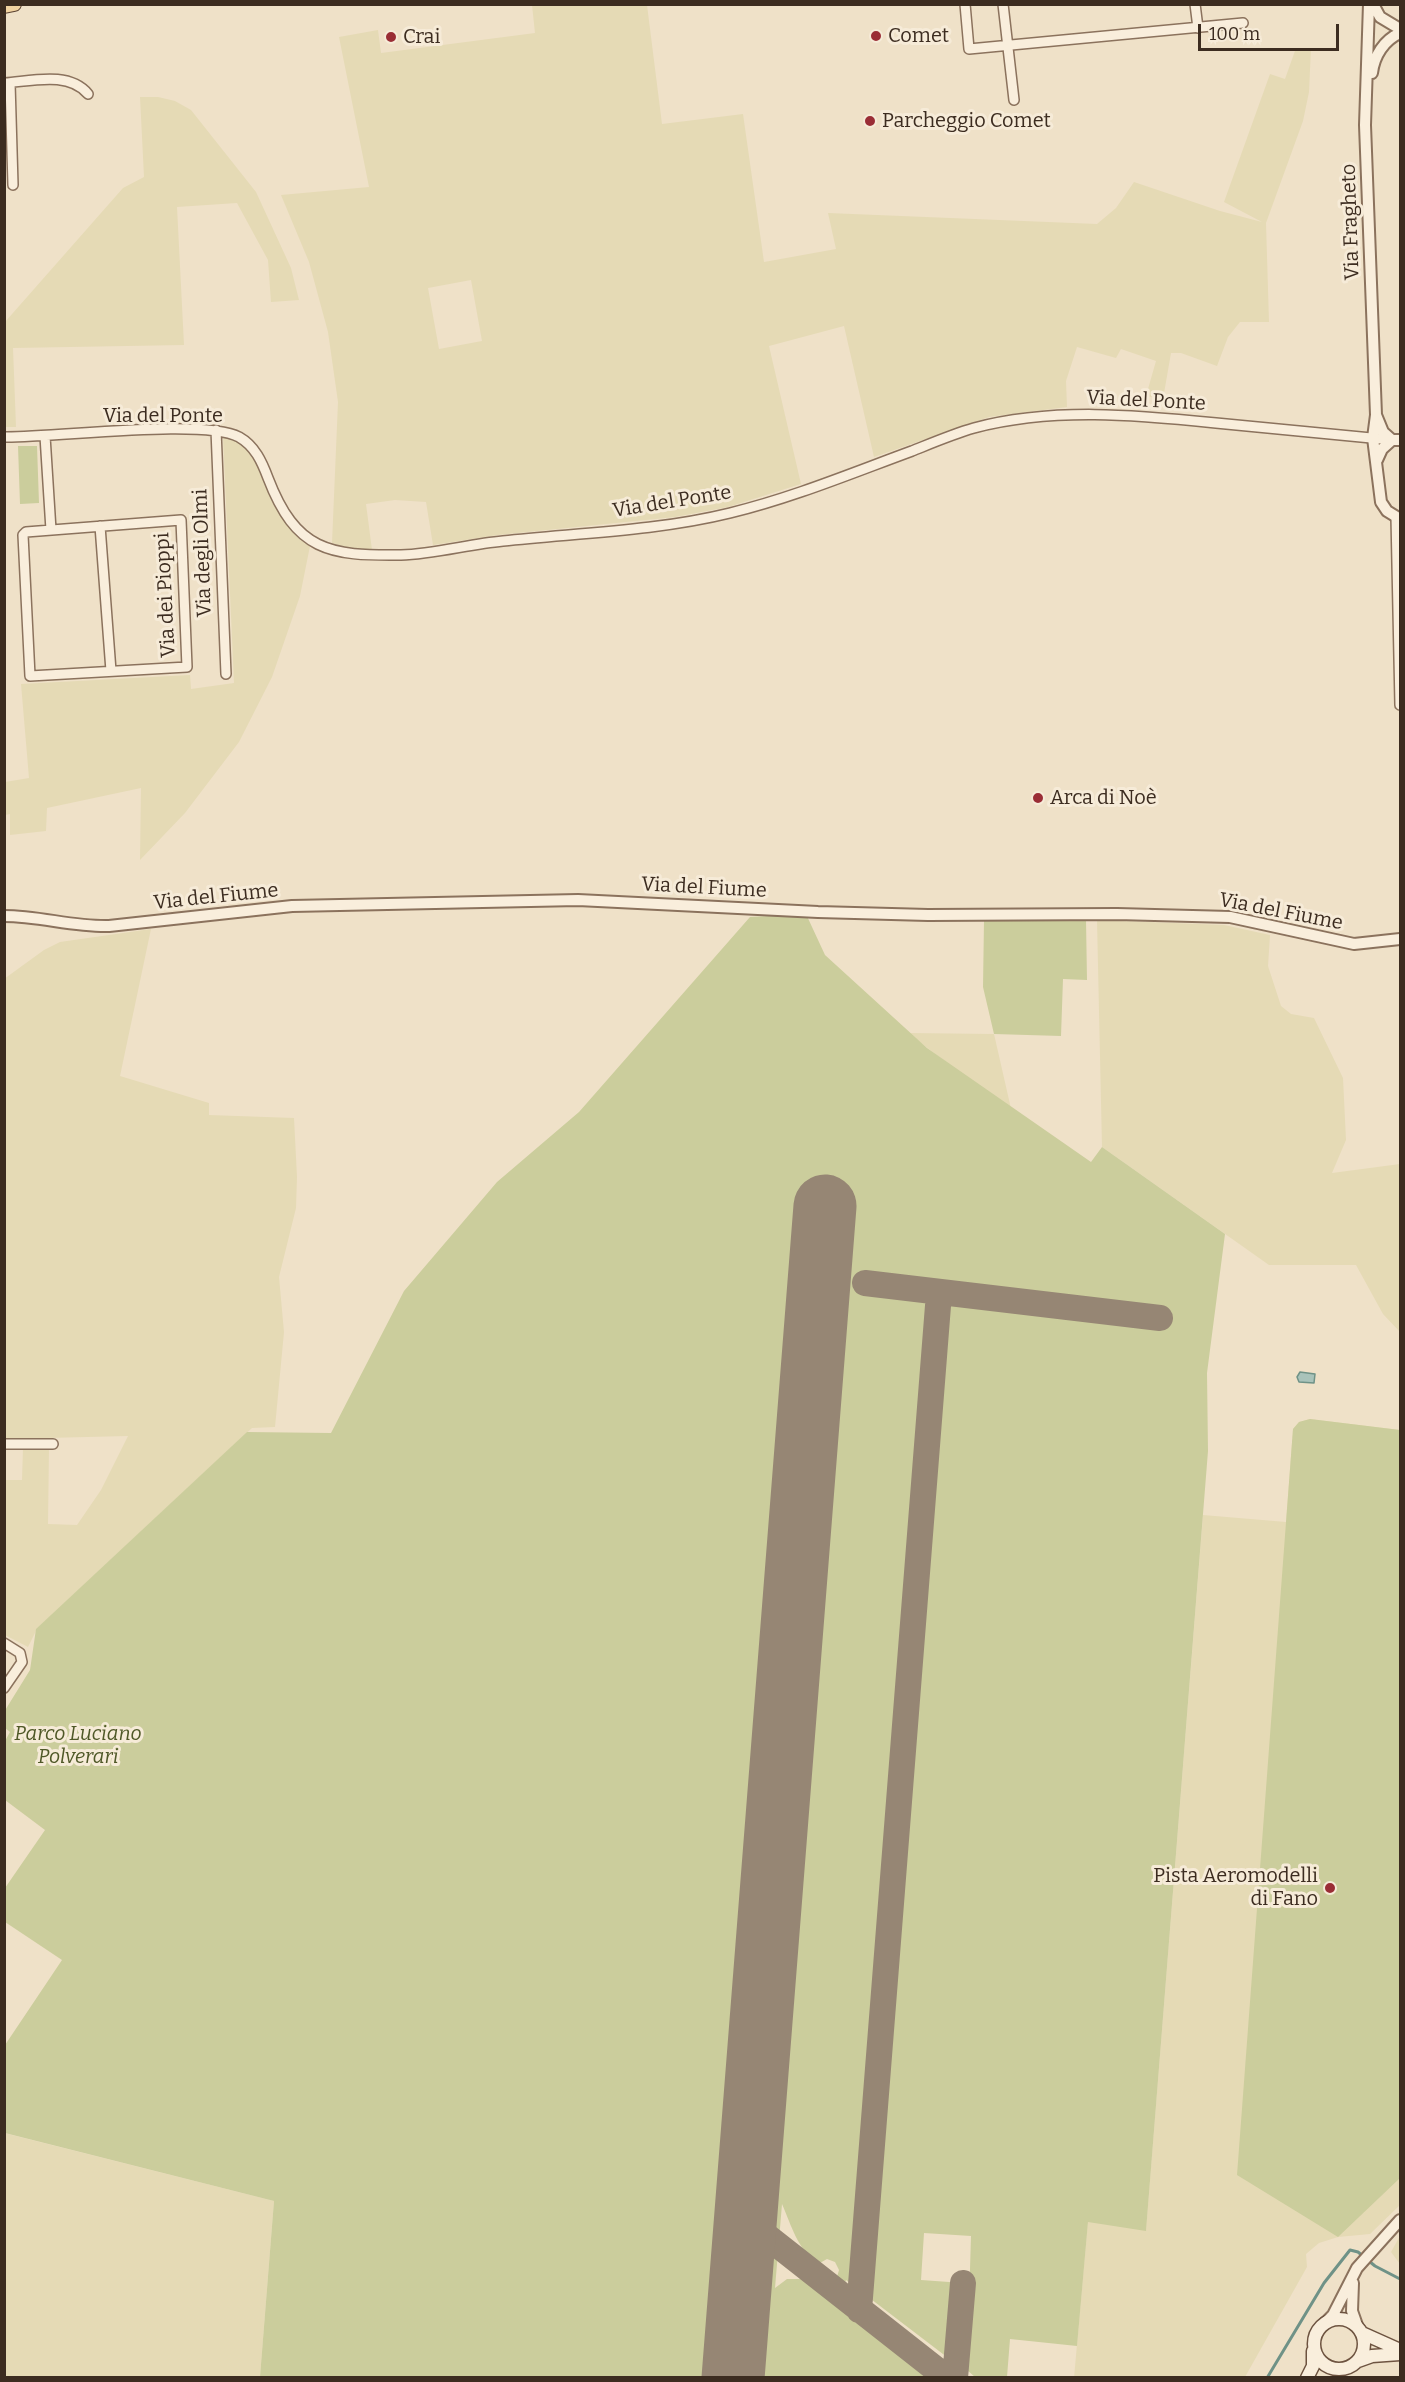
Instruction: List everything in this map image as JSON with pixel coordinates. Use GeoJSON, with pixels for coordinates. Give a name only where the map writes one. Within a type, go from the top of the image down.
{"type":"FeatureCollection","features":[{"type":"Feature","properties":{"kind":"main road"},"geometry":{"type":"LineString","coordinates":[[4,6],[14,4]]}},
{"type":"Feature","properties":{"kind":"main road"},"geometry":{"type":"LineString","coordinates":[[1307,2378],[1312,2366],[1317,2332],[1325,2323],[1342,2319],[1401,2352]]}},
{"type":"Feature","properties":{"kind":"main road"},"geometry":{"type":"LineString","coordinates":[[1358,2361],[1364,2351],[1360,2330]]}},
{"type":"Feature","properties":{"kind":"main road"},"geometry":{"type":"LineString","coordinates":[[1314,2344],[1320,2361],[1332,2369]]}},
{"type":"Feature","properties":{"kind":"main road"},"geometry":{"type":"LineString","coordinates":[[1316,2378],[1332,2369],[1348,2368],[1372,2356],[1401,2352]]}},
{"type":"Feature","properties":{"kind":"street"},"geometry":{"type":"LineString","coordinates":[[965,4],[969,49],[1244,23]]}},
{"type":"Feature","properties":{"kind":"street"},"geometry":{"type":"LineString","coordinates":[[1003,4],[1014,100]]}},
{"type":"Feature","properties":{"kind":"street"},"geometry":{"type":"LineString","coordinates":[[1195,4],[1198,28]]}},
{"type":"Feature","properties":{"kind":"street"},"geometry":{"type":"LineString","coordinates":[[1371,4],[1380,17],[1401,29]]}},
{"type":"Feature","properties":{"kind":"street","name":"Via Fragheto"},"geometry":{"type":"LineString","coordinates":[[1371,4],[1366,108],[1376,415],[1373,438],[1381,502],[1398,518]]}},
{"type":"Feature","properties":{"kind":"street"},"geometry":{"type":"LineString","coordinates":[[1366,108],[1373,63],[1383,46],[1392,37],[1401,33]]}},
{"type":"Feature","properties":{"kind":"street"},"geometry":{"type":"LineString","coordinates":[[13,185],[7,83],[61,79],[81,86],[88,94]]}},
{"type":"Feature","properties":{"kind":"street","name":"Via del Ponte"},"geometry":{"type":"LineString","coordinates":[[4,437],[216,430],[236,435],[248,442],[261,459],[286,514],[303,536],[322,547],[347,554],[406,555],[494,542],[676,523],[729,513],[804,491],[975,428],[1048,417],[1120,414],[1396,440]]}},
{"type":"Feature","properties":{"kind":"street"},"geometry":{"type":"LineString","coordinates":[[1376,415],[1383,432],[1396,440],[1382,449],[1377,460]]}},
{"type":"Feature","properties":{"kind":"street","name":"Via degli Olmi"},"geometry":{"type":"LineString","coordinates":[[216,430],[226,674]]}},
{"type":"Feature","properties":{"kind":"street"},"geometry":{"type":"LineString","coordinates":[[45,436],[51,530]]}},
{"type":"Feature","properties":{"kind":"street"},"geometry":{"type":"LineString","coordinates":[[1398,518],[1401,705]]}},
{"type":"Feature","properties":{"kind":"street","name":"Via dei Pioppi"},"geometry":{"type":"LineString","coordinates":[[100,526],[181,520],[187,668],[111,671]]}},
{"type":"Feature","properties":{"kind":"street"},"geometry":{"type":"LineString","coordinates":[[100,526],[111,671],[30,676],[23,535],[26,532],[51,530],[100,526]]}},
{"type":"Feature","properties":{"kind":"street","name":"Via del Fiume"},"geometry":{"type":"LineString","coordinates":[[4,916],[26,916],[90,927],[292,906],[578,900],[928,915],[1117,914],[1230,917],[1354,944],[1401,939]]}},
{"type":"Feature","properties":{"kind":"street"},"geometry":{"type":"LineString","coordinates":[[4,1444],[53,1444]]}},
{"type":"Feature","properties":{"kind":"street"},"geometry":{"type":"LineString","coordinates":[[4,1643],[15,1647],[22,1658],[19,1667],[4,1688]]}},
{"type":"Feature","properties":{"kind":"street"},"geometry":{"type":"LineString","coordinates":[[1325,2323],[1333,2315],[1357,2268],[1376,2244],[1401,2220]]}},
{"type":"Feature","properties":{"kind":"street"},"geometry":{"type":"LineString","coordinates":[[1357,2268],[1351,2291],[1352,2311],[1360,2330]]}},
{"type":"Feature","properties":{"kind":"shaded area"},"geometry":{"type":"Polygon","coordinates":[[[532,5],[647,5],[662,124],[743,114],[764,262],[836,249],[828,213],[1097,224],[1116,208],[1134,182],[1220,211],[1262,222],[1224,202],[1270,74],[1285,79],[1296,48],[1311,48],[1309,92],[1303,121],[1266,223],[1269,322],[1240,322],[1228,337],[1217,366],[1181,353],[1171,353],[1163,399],[1146,396],[1156,361],[1121,349],[1116,358],[1077,347],[1066,381],[1067,407],[989,417],[874,457],[844,326],[769,346],[801,484],[728,507],[675,517],[498,535],[433,545],[426,502],[395,500],[366,504],[372,550],[349,548],[332,543],[338,402],[328,332],[309,262],[281,195],[369,187],[339,37],[378,30],[381,53],[535,33],[532,5]],[[471,280],[428,288],[439,349],[482,341],[471,280]]]}},
{"type":"Feature","properties":{"kind":"shaded area"},"geometry":{"type":"Polygon","coordinates":[[[140,97],[158,97],[175,101],[191,110],[256,192],[291,268],[299,300],[271,302],[268,260],[237,203],[177,207],[184,345],[13,348],[16,427],[5,427],[5,322],[123,188],[144,177],[140,97]]]}},
{"type":"Feature","properties":{"kind":"shaded area"},"geometry":{"type":"Polygon","coordinates":[[[223,436],[245,444],[258,459],[283,516],[310,546],[300,596],[272,677],[239,742],[185,813],[140,860],[141,788],[47,808],[46,831],[10,835],[10,814],[5,815],[5,782],[29,778],[21,684],[190,675],[191,689],[234,683],[223,436]]]}},
{"type":"Feature","properties":{"kind":"shaded area"},"geometry":{"type":"Polygon","coordinates":[[[1097,920],[1224,925],[1270,935],[1268,966],[1281,1006],[1291,1014],[1314,1018],[1343,1078],[1346,1140],[1332,1173],[1400,1164],[1400,1332],[1383,1314],[1356,1265],[1269,1265],[1102,1147],[1097,920]]]}},
{"type":"Feature","properties":{"kind":"shaded area"},"geometry":{"type":"Polygon","coordinates":[[[151,929],[120,1076],[209,1103],[209,1115],[294,1118],[296,1208],[279,1277],[284,1332],[275,1427],[252,1428],[37,1629],[28,1647],[5,1635],[5,1480],[22,1480],[23,1448],[49,1448],[48,1524],[77,1525],[101,1490],[128,1436],[5,1439],[4,979],[44,950],[60,942],[151,929]]]}},
{"type":"Feature","properties":{"kind":"shaded area"},"geometry":{"type":"Polygon","coordinates":[[[908,1033],[994,1034],[1012,1113],[908,1033]]]}},
{"type":"Feature","properties":{"kind":"shaded area"},"geometry":{"type":"Polygon","coordinates":[[[1310,1419],[1400,1430],[1400,2205],[1370,2234],[1338,2237],[1319,2243],[1306,2254],[1307,2267],[1245,2377],[1074,2378],[1088,2221],[1146,2230],[1203,1515],[1286,1522],[1293,1429],[1299,1422],[1310,1419]]]}},
{"type":"Feature","properties":{"kind":"shaded area"},"geometry":{"type":"Polygon","coordinates":[[[4,2133],[274,2201],[260,2377],[5,2377],[4,2133]]]}},
{"type":"Feature","properties":{"kind":"shaded area"},"geometry":{"type":"Polygon","coordinates":[[[1400,2236],[1400,2264],[1391,2252],[1400,2236]]]}},
{"type":"Feature","properties":{"kind":"green space"},"geometry":{"type":"Polygon","coordinates":[[[18,446],[37,446],[39,503],[20,504],[18,446]]]}},
{"type":"Feature","properties":{"kind":"green space","name":"Parco Luciano Polverari"},"geometry":{"type":"Polygon","coordinates":[[[806,914],[825,955],[927,1048],[1091,1162],[1102,1147],[1225,1234],[1207,1373],[1208,1451],[1146,2231],[1088,2222],[1077,2346],[1010,2339],[1007,2377],[975,2377],[967,2370],[971,2236],[924,2233],[921,2280],[963,2283],[956,2364],[846,2280],[845,2283],[837,2277],[839,2270],[835,2262],[827,2259],[818,2264],[811,2258],[796,2237],[782,2204],[775,2288],[787,2279],[802,2279],[928,2377],[260,2377],[274,2201],[5,2133],[5,2045],[62,1960],[5,1922],[5,1888],[45,1830],[5,1800],[5,1741],[10,1732],[5,1728],[4,1712],[30,1670],[36,1629],[247,1432],[331,1433],[404,1291],[497,1182],[579,1112],[750,917],[806,914]]]}},
{"type":"Feature","properties":{"kind":"green space"},"geometry":{"type":"Polygon","coordinates":[[[1086,920],[1087,980],[1063,979],[1061,1036],[994,1034],[983,987],[984,921],[1086,920]]]}},
{"type":"Feature","properties":{"kind":"green space","name":"Pista Aeromodelli di Fano"},"geometry":{"type":"Polygon","coordinates":[[[1310,1419],[1400,1430],[1400,2178],[1338,2237],[1237,2175],[1293,1429],[1299,1422],[1310,1419]]]}},
{"type":"Feature","properties":{"kind":"water"},"geometry":{"type":"Polygon","coordinates":[[[1300,1372],[1315,1374],[1314,1383],[1299,1382],[1297,1377],[1300,1372]]]}},
{"type":"Feature","properties":{"kind":"waterway"},"geometry":{"type":"LineString","coordinates":[[1267,2378],[1324,2283],[1350,2250],[1358,2252],[1375,2266],[1400,2279]]}},
{"type":"Feature","properties":{"kind":"taxiway"},"geometry":{"type":"LineString","coordinates":[[865,1283],[1160,1318]]}},
{"type":"Feature","properties":{"kind":"taxiway"},"geometry":{"type":"LineString","coordinates":[[859,2310],[939,1293]]}},
{"type":"Feature","properties":{"kind":"taxiway"},"geometry":{"type":"LineString","coordinates":[[746,2220],[947,2378]]}},
{"type":"Feature","properties":{"kind":"taxiway"},"geometry":{"type":"LineString","coordinates":[[955,2378],[963,2283]]}},
{"type":"Feature","properties":{"kind":"runway"},"geometry":{"type":"LineString","coordinates":[[733,2378],[825,1206]]}},
{"type":"Feature","properties":{"kind":"place","name":"Comet"},"geometry":{"type":"Point","coordinates":[876,36]}},
{"type":"Feature","properties":{"kind":"place","name":"Crai"},"geometry":{"type":"Point","coordinates":[391,37]}},
{"type":"Feature","properties":{"kind":"place","name":"Parcheggio Comet"},"geometry":{"type":"Point","coordinates":[870,121]}},
{"type":"Feature","properties":{"kind":"place","name":"Arca di Noè"},"geometry":{"type":"Point","coordinates":[1038,798]}},
{"type":"Feature","properties":{"kind":"place","name":"Pista Aeromodelli di Fano"},"geometry":{"type":"Point","coordinates":[1330,1888]}}]}
